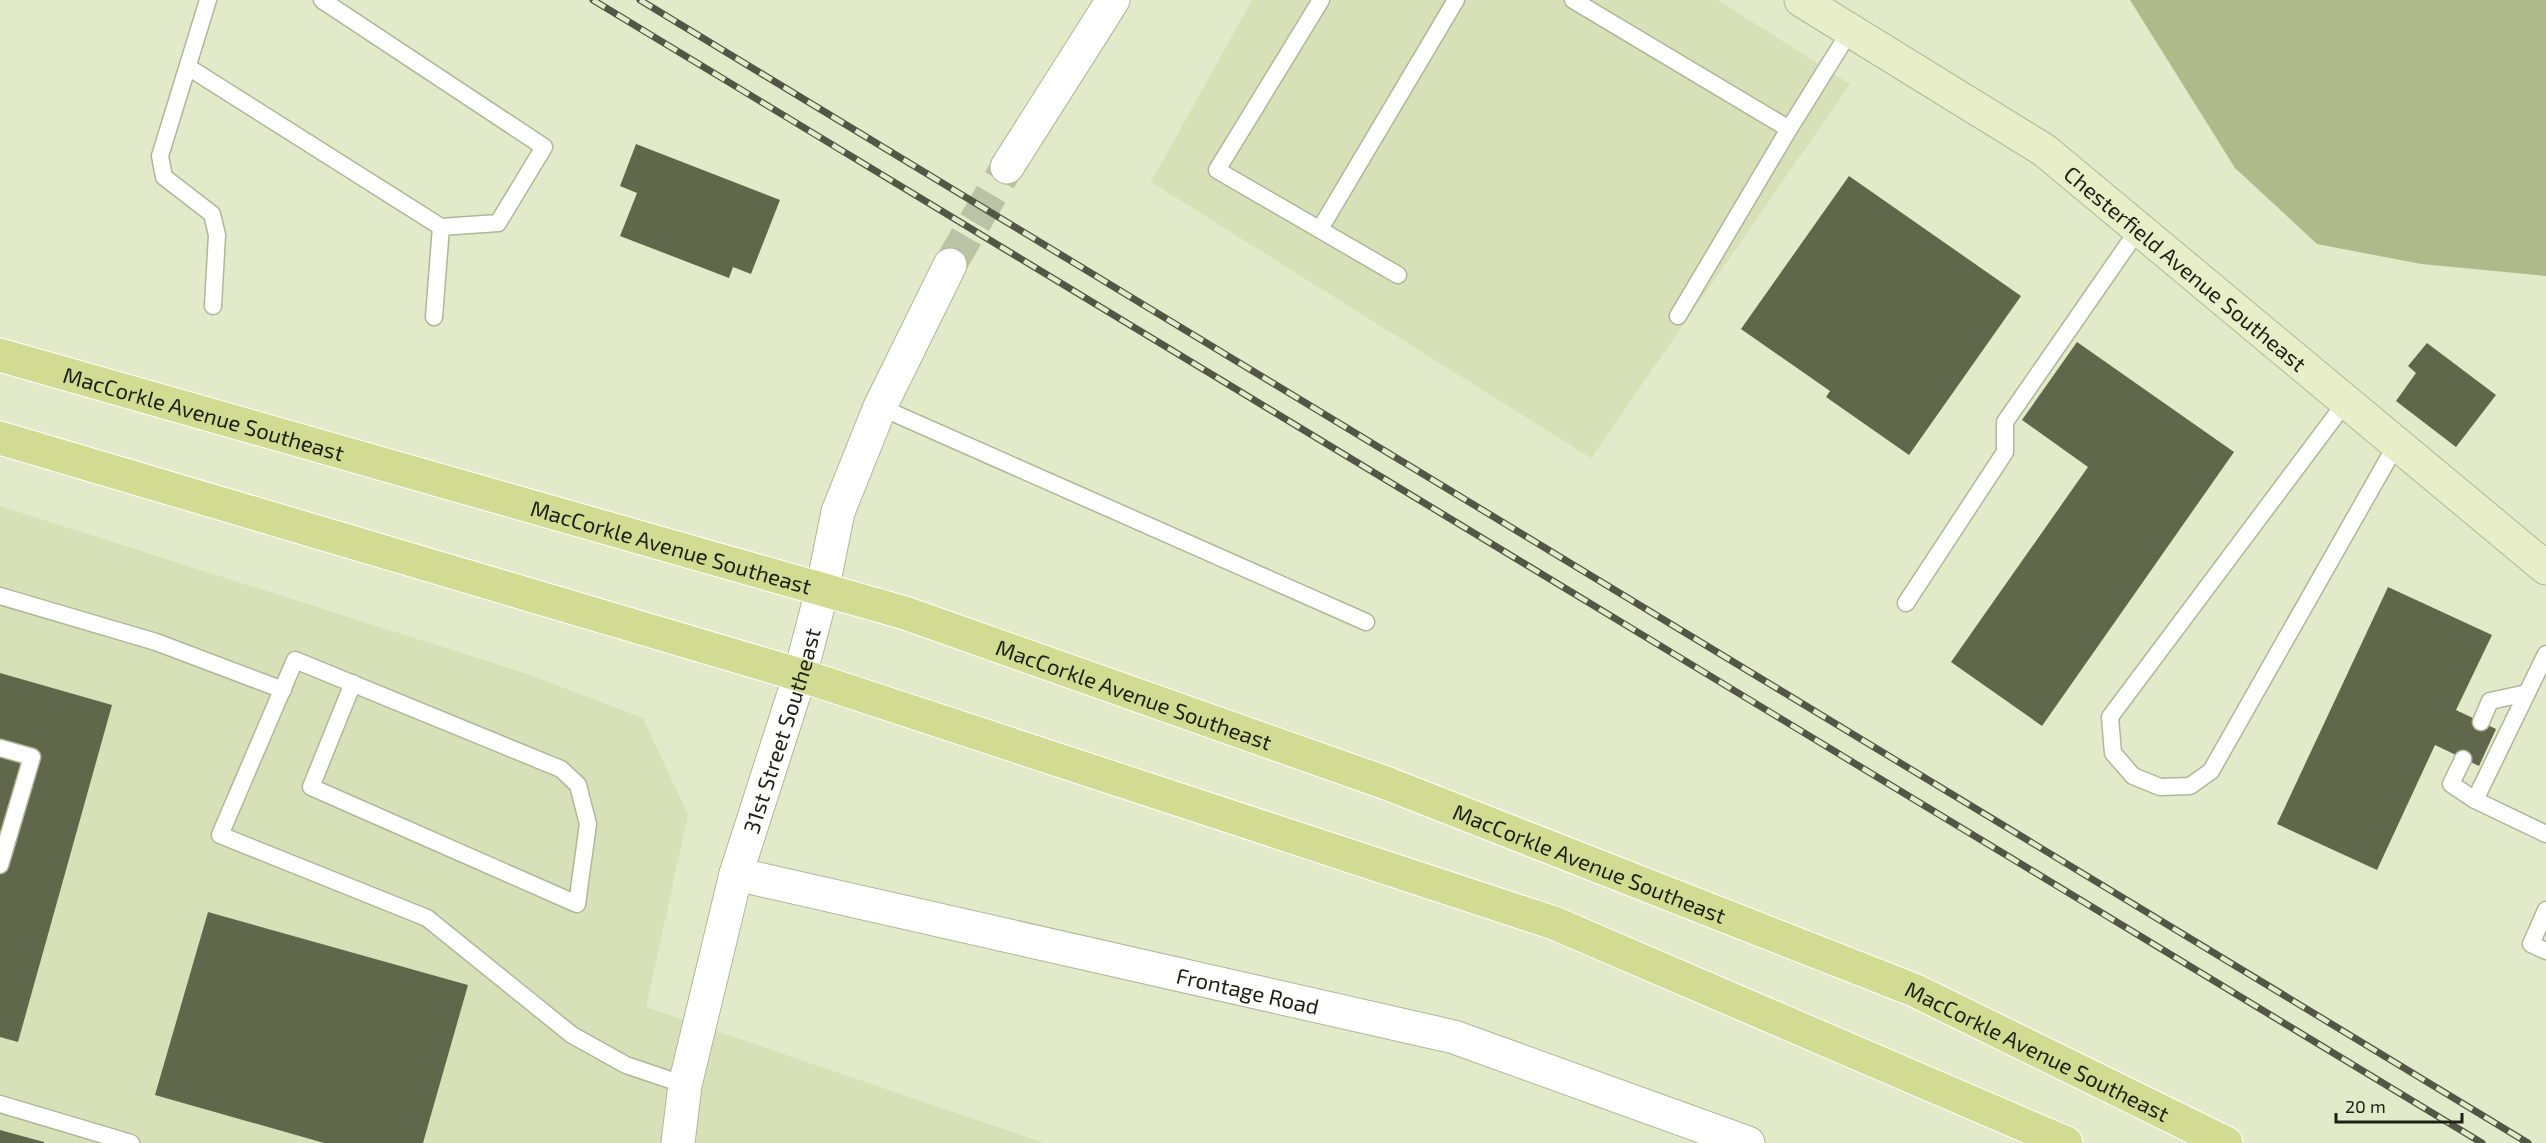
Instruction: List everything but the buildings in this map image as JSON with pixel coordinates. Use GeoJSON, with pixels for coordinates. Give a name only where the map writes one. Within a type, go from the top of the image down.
{"type":"FeatureCollection","features":[{"type":"Feature","properties":{"kind":"main road","name":"MacCorkle Avenue Southeast"},"geometry":{"type":"LineString","coordinates":[[0,355],[905,613],[1386,783],[1914,990],[2226,1143]]}},
{"type":"Feature","properties":{"kind":"main road"},"geometry":{"type":"LineString","coordinates":[[0,438],[800,675],[1554,923],[2066,1143]]}},
{"type":"Feature","properties":{"kind":"street"},"geometry":{"type":"LineString","coordinates":[[1007,167],[1113,0]]}},
{"type":"Feature","properties":{"kind":"street","name":"Chesterfield Avenue Southeast"},"geometry":{"type":"LineString","coordinates":[[1801,0],[2044,150],[2345,403],[2546,568]]}},
{"type":"Feature","properties":{"kind":"street","name":"31st Street Southeast"},"geometry":{"type":"LineString","coordinates":[[677,1139],[685,1084],[736,874],[800,675],[822,591],[838,512],[880,407],[950,265]]}},
{"type":"Feature","properties":{"kind":"street","name":"Frontage Road"},"geometry":{"type":"LineString","coordinates":[[736,874],[1454,1037],[1748,1143]]}},
{"type":"Feature","properties":{"kind":"lane"},"geometry":{"type":"LineString","coordinates":[[208,0],[160,156],[164,177],[212,214],[217,236],[213,306]]}},
{"type":"Feature","properties":{"kind":"lane"},"geometry":{"type":"LineString","coordinates":[[188,66],[441,227],[498,223],[544,147],[322,0]]}},
{"type":"Feature","properties":{"kind":"lane"},"geometry":{"type":"LineString","coordinates":[[1321,0],[1217,170],[1398,276]]}},
{"type":"Feature","properties":{"kind":"lane"},"geometry":{"type":"LineString","coordinates":[[1320,229],[1456,0]]}},
{"type":"Feature","properties":{"kind":"lane"},"geometry":{"type":"LineString","coordinates":[[1573,0],[1789,129]]}},
{"type":"Feature","properties":{"kind":"lane"},"geometry":{"type":"LineString","coordinates":[[1678,316],[1850,31]]}},
{"type":"Feature","properties":{"kind":"lane"},"geometry":{"type":"LineString","coordinates":[[434,317],[441,227]]}},
{"type":"Feature","properties":{"kind":"lane"},"geometry":{"type":"LineString","coordinates":[[1906,603],[2005,452],[2005,422],[2138,230]]}},
{"type":"Feature","properties":{"kind":"lane"},"geometry":{"type":"LineString","coordinates":[[2345,403],[2110,717],[2113,753],[2133,776],[2160,787],[2190,786],[2211,771],[2396,445]]}},
{"type":"Feature","properties":{"kind":"lane"},"geometry":{"type":"LineString","coordinates":[[880,407],[1366,622]]}},
{"type":"Feature","properties":{"kind":"lane"},"geometry":{"type":"LineString","coordinates":[[0,596],[156,642],[283,690]]}},
{"type":"Feature","properties":{"kind":"lane"},"geometry":{"type":"LineString","coordinates":[[2475,800],[2546,654]]}},
{"type":"Feature","properties":{"kind":"lane"},"geometry":{"type":"LineString","coordinates":[[352,683],[310,787],[577,904],[588,824],[578,786],[561,769],[352,683],[295,660],[220,835],[427,918],[572,1035],[626,1065],[685,1084]]}},
{"type":"Feature","properties":{"kind":"lane"},"geometry":{"type":"LineString","coordinates":[[2481,722],[2490,701],[2528,693]]}},
{"type":"Feature","properties":{"kind":"lane"},"geometry":{"type":"LineString","coordinates":[[0,748],[32,758],[0,866]]}},
{"type":"Feature","properties":{"kind":"lane"},"geometry":{"type":"LineString","coordinates":[[2463,759],[2451,784],[2475,800],[2546,834]]}},
{"type":"Feature","properties":{"kind":"lane"},"geometry":{"type":"LineString","coordinates":[[2546,910],[2531,944],[2546,951]]}},
{"type":"Feature","properties":{"kind":"lane"},"geometry":{"type":"LineString","coordinates":[[0,1104],[131,1143]]}},
{"type":"Feature","properties":{"kind":"shaded area"},"geometry":{"type":"Polygon","coordinates":[[[1252,0],[1718,0],[1850,84],[1591,458],[1151,182],[1252,0]]]}},
{"type":"Feature","properties":{"kind":"shaded area"},"geometry":{"type":"Polygon","coordinates":[[[2130,0],[2546,0],[2546,276],[2421,264],[2317,244],[2235,168],[2130,0]]]}},
{"type":"Feature","properties":{"kind":"shaded area"},"geometry":{"type":"Polygon","coordinates":[[[0,506],[530,675],[643,718],[688,815],[646,1007],[1044,1143],[0,1143],[0,506]]]}},
{"type":"Feature","properties":{"kind":"tunnel"},"geometry":{"type":"LineString","coordinates":[[950,265],[1007,167]]}},
{"type":"Feature","properties":{"kind":"railway"},"geometry":{"type":"LineString","coordinates":[[593,0],[2482,1143]]}},
{"type":"Feature","properties":{"kind":"railway"},"geometry":{"type":"LineString","coordinates":[[640,0],[2528,1143]]}}]}
